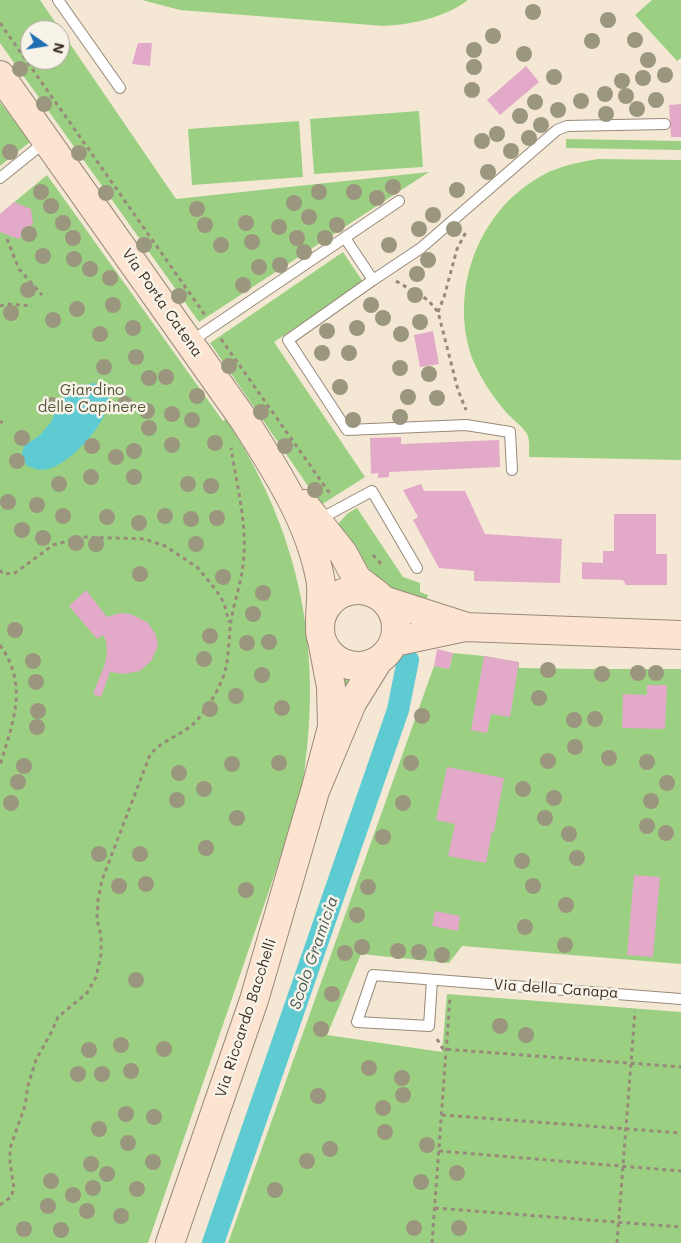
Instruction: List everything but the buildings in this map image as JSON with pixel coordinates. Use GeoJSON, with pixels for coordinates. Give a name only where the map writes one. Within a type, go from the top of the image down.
{"type":"FeatureCollection","features":[{"type":"Feature","properties":{"kind":"main road","name":"Via Porta Catena"},"geometry":{"type":"LineString","coordinates":[[0,75],[190,342],[244,420],[274,468],[304,526],[314,554],[321,580],[321,633]]}},
{"type":"Feature","properties":{"kind":"main road","name":"Via Porta Catena"},"geometry":{"type":"LineString","coordinates":[[274,468],[343,554],[357,579],[382,598]]}},
{"type":"Feature","properties":{"kind":"main road"},"geometry":{"type":"LineString","coordinates":[[465,627],[386,652],[368,666],[357,667],[347,666],[329,654],[321,633],[324,610],[330,602],[347,591],[358,589],[465,627],[681,635]]}},
{"type":"Feature","properties":{"kind":"main road"},"geometry":{"type":"LineString","coordinates":[[382,598],[392,610],[396,631],[386,652]]}},
{"type":"Feature","properties":{"kind":"main road","name":"Via Riccardo Bacchelli"},"geometry":{"type":"LineString","coordinates":[[170,1243],[254,1000],[332,727],[331,687],[321,633]]}},
{"type":"Feature","properties":{"kind":"main road","name":"Via Riccardo Bacchelli"},"geometry":{"type":"LineString","coordinates":[[315,791],[352,703],[386,652]]}},
{"type":"Feature","properties":{"kind":"lane"},"geometry":{"type":"LineString","coordinates":[[58,0],[120,88]]}},
{"type":"Feature","properties":{"kind":"lane"},"geometry":{"type":"LineString","coordinates":[[512,470],[510,432],[466,425],[347,430],[288,340],[420,248],[557,130],[567,126],[665,124]]}},
{"type":"Feature","properties":{"kind":"lane"},"geometry":{"type":"LineString","coordinates":[[0,178],[47,141]]}},
{"type":"Feature","properties":{"kind":"lane"},"geometry":{"type":"LineString","coordinates":[[190,342],[399,201]]}},
{"type":"Feature","properties":{"kind":"lane"},"geometry":{"type":"LineString","coordinates":[[345,238],[373,280]]}},
{"type":"Feature","properties":{"kind":"lane"},"geometry":{"type":"LineString","coordinates":[[317,520],[372,491],[417,568]]}},
{"type":"Feature","properties":{"kind":"lane","name":"Via della Canapa"},"geometry":{"type":"LineString","coordinates":[[429,1026],[357,1022],[373,975],[681,999]]}},
{"type":"Feature","properties":{"kind":"lane"},"geometry":{"type":"LineString","coordinates":[[429,1026],[432,980]]}},
{"type":"Feature","properties":{"kind":"path"},"geometry":{"type":"LineString","coordinates":[[438,312],[457,248],[470,224]]}},
{"type":"Feature","properties":{"kind":"path"},"geometry":{"type":"LineString","coordinates":[[7,239],[19,269],[42,295]]}},
{"type":"Feature","properties":{"kind":"path"},"geometry":{"type":"LineString","coordinates":[[383,274],[428,300],[438,312],[458,390],[466,410],[466,425]]}},
{"type":"Feature","properties":{"kind":"path"},"geometry":{"type":"LineString","coordinates":[[0,306],[7,304],[32,306]]}},
{"type":"Feature","properties":{"kind":"path"},"geometry":{"type":"LineString","coordinates":[[0,1205],[11,1197],[14,1188],[10,1148],[25,1106],[28,1085],[36,1060],[58,1017],[87,994],[96,978],[101,956],[101,936],[97,919],[102,880],[147,761],[155,748],[197,721],[217,692],[227,664],[230,630],[243,564],[244,543],[243,517],[231,447]]}},
{"type":"Feature","properties":{"kind":"path"},"geometry":{"type":"LineString","coordinates":[[0,570],[4,574],[15,573],[53,545],[83,537],[144,539],[166,546],[197,567],[208,579],[224,603],[230,630]]}},
{"type":"Feature","properties":{"kind":"path"},"geometry":{"type":"LineString","coordinates":[[0,645],[9,658],[16,680],[16,712],[0,765]]}},
{"type":"Feature","properties":{"kind":"path"},"geometry":{"type":"LineString","coordinates":[[432,1243],[450,996],[460,997]]}},
{"type":"Feature","properties":{"kind":"path"},"geometry":{"type":"LineString","coordinates":[[617,1243],[636,996]]}},
{"type":"Feature","properties":{"kind":"path"},"geometry":{"type":"LineString","coordinates":[[635,1010],[644,1010]]}},
{"type":"Feature","properties":{"kind":"path"},"geometry":{"type":"LineString","coordinates":[[429,1026],[443,1049],[447,1050],[681,1067]]}},
{"type":"Feature","properties":{"kind":"path"},"geometry":{"type":"LineString","coordinates":[[442,1115],[681,1133]]}},
{"type":"Feature","properties":{"kind":"path"},"geometry":{"type":"LineString","coordinates":[[439,1151],[681,1171]]}},
{"type":"Feature","properties":{"kind":"path"},"geometry":{"type":"LineString","coordinates":[[435,1208],[681,1227]]}},
{"type":"Feature","properties":{"kind":"green space"},"geometry":{"type":"Polygon","coordinates":[[[0,0],[40,0],[54,20],[20,20],[20,70],[70,70],[70,44],[176,199],[429,172],[199,322],[0,43],[0,0]]]}},
{"type":"Feature","properties":{"kind":"green space"},"geometry":{"type":"Polygon","coordinates":[[[142,0],[468,0],[439,16],[406,24],[384,26],[180,10],[142,0]]]}},
{"type":"Feature","properties":{"kind":"green space"},"geometry":{"type":"Polygon","coordinates":[[[652,0],[681,0],[681,58],[677,61],[635,15],[652,0]]]}},
{"type":"Feature","properties":{"kind":"green space"},"geometry":{"type":"Polygon","coordinates":[[[0,102],[30,142],[0,166],[0,102]]]}},
{"type":"Feature","properties":{"kind":"green space"},"geometry":{"type":"Polygon","coordinates":[[[419,111],[423,167],[314,174],[310,119],[419,111]]]}},
{"type":"Feature","properties":{"kind":"green space"},"geometry":{"type":"Polygon","coordinates":[[[299,121],[303,177],[192,185],[188,129],[299,121]]]}},
{"type":"Feature","properties":{"kind":"green space"},"geometry":{"type":"Polygon","coordinates":[[[566,139],[681,141],[681,150],[566,148],[566,139]]]}},
{"type":"Feature","properties":{"kind":"green space"},"geometry":{"type":"Polygon","coordinates":[[[598,159],[681,160],[681,460],[529,457],[527,434],[508,415],[485,384],[475,365],[467,338],[464,311],[466,284],[473,257],[485,232],[500,210],[520,190],[543,175],[556,169],[598,159]]]}},
{"type":"Feature","properties":{"kind":"green space","name":"Giardino delle Capinere"},"geometry":{"type":"Polygon","coordinates":[[[47,175],[223,421],[226,419],[251,461],[271,503],[287,545],[299,589],[307,634],[310,679],[309,726],[304,774],[300,792],[284,847],[148,1243],[0,1243],[0,214],[47,175]]]}},
{"type":"Feature","properties":{"kind":"green space"},"geometry":{"type":"Polygon","coordinates":[[[343,252],[363,282],[274,342],[365,477],[321,505],[210,343],[343,252]]]}},
{"type":"Feature","properties":{"kind":"green space"},"geometry":{"type":"Polygon","coordinates":[[[357,508],[403,577],[420,583],[420,592],[428,595],[426,601],[400,593],[381,580],[364,564],[336,526],[348,513],[357,508]]]}},
{"type":"Feature","properties":{"kind":"green space"},"geometry":{"type":"Polygon","coordinates":[[[453,653],[519,662],[519,668],[681,669],[681,964],[462,946],[449,963],[361,954],[327,1035],[442,1052],[447,994],[681,1012],[681,1243],[228,1243],[434,666],[449,669],[453,653]]]}},
{"type":"Feature","properties":{"kind":"green space"},"geometry":{"type":"Polygon","coordinates":[[[342,672],[358,673],[346,706],[342,672]]]}},
{"type":"Feature","properties":{"kind":"water"},"geometry":{"type":"Polygon","coordinates":[[[93,383],[105,386],[109,399],[107,411],[93,433],[73,454],[52,468],[40,470],[27,466],[21,457],[24,446],[40,435],[51,422],[65,395],[81,386],[93,383]]]}},
{"type":"Feature","properties":{"kind":"waterway","name":"Scolo Gramicia"},"geometry":{"type":"LineString","coordinates":[[213,1243],[398,710],[408,660]]}}]}
